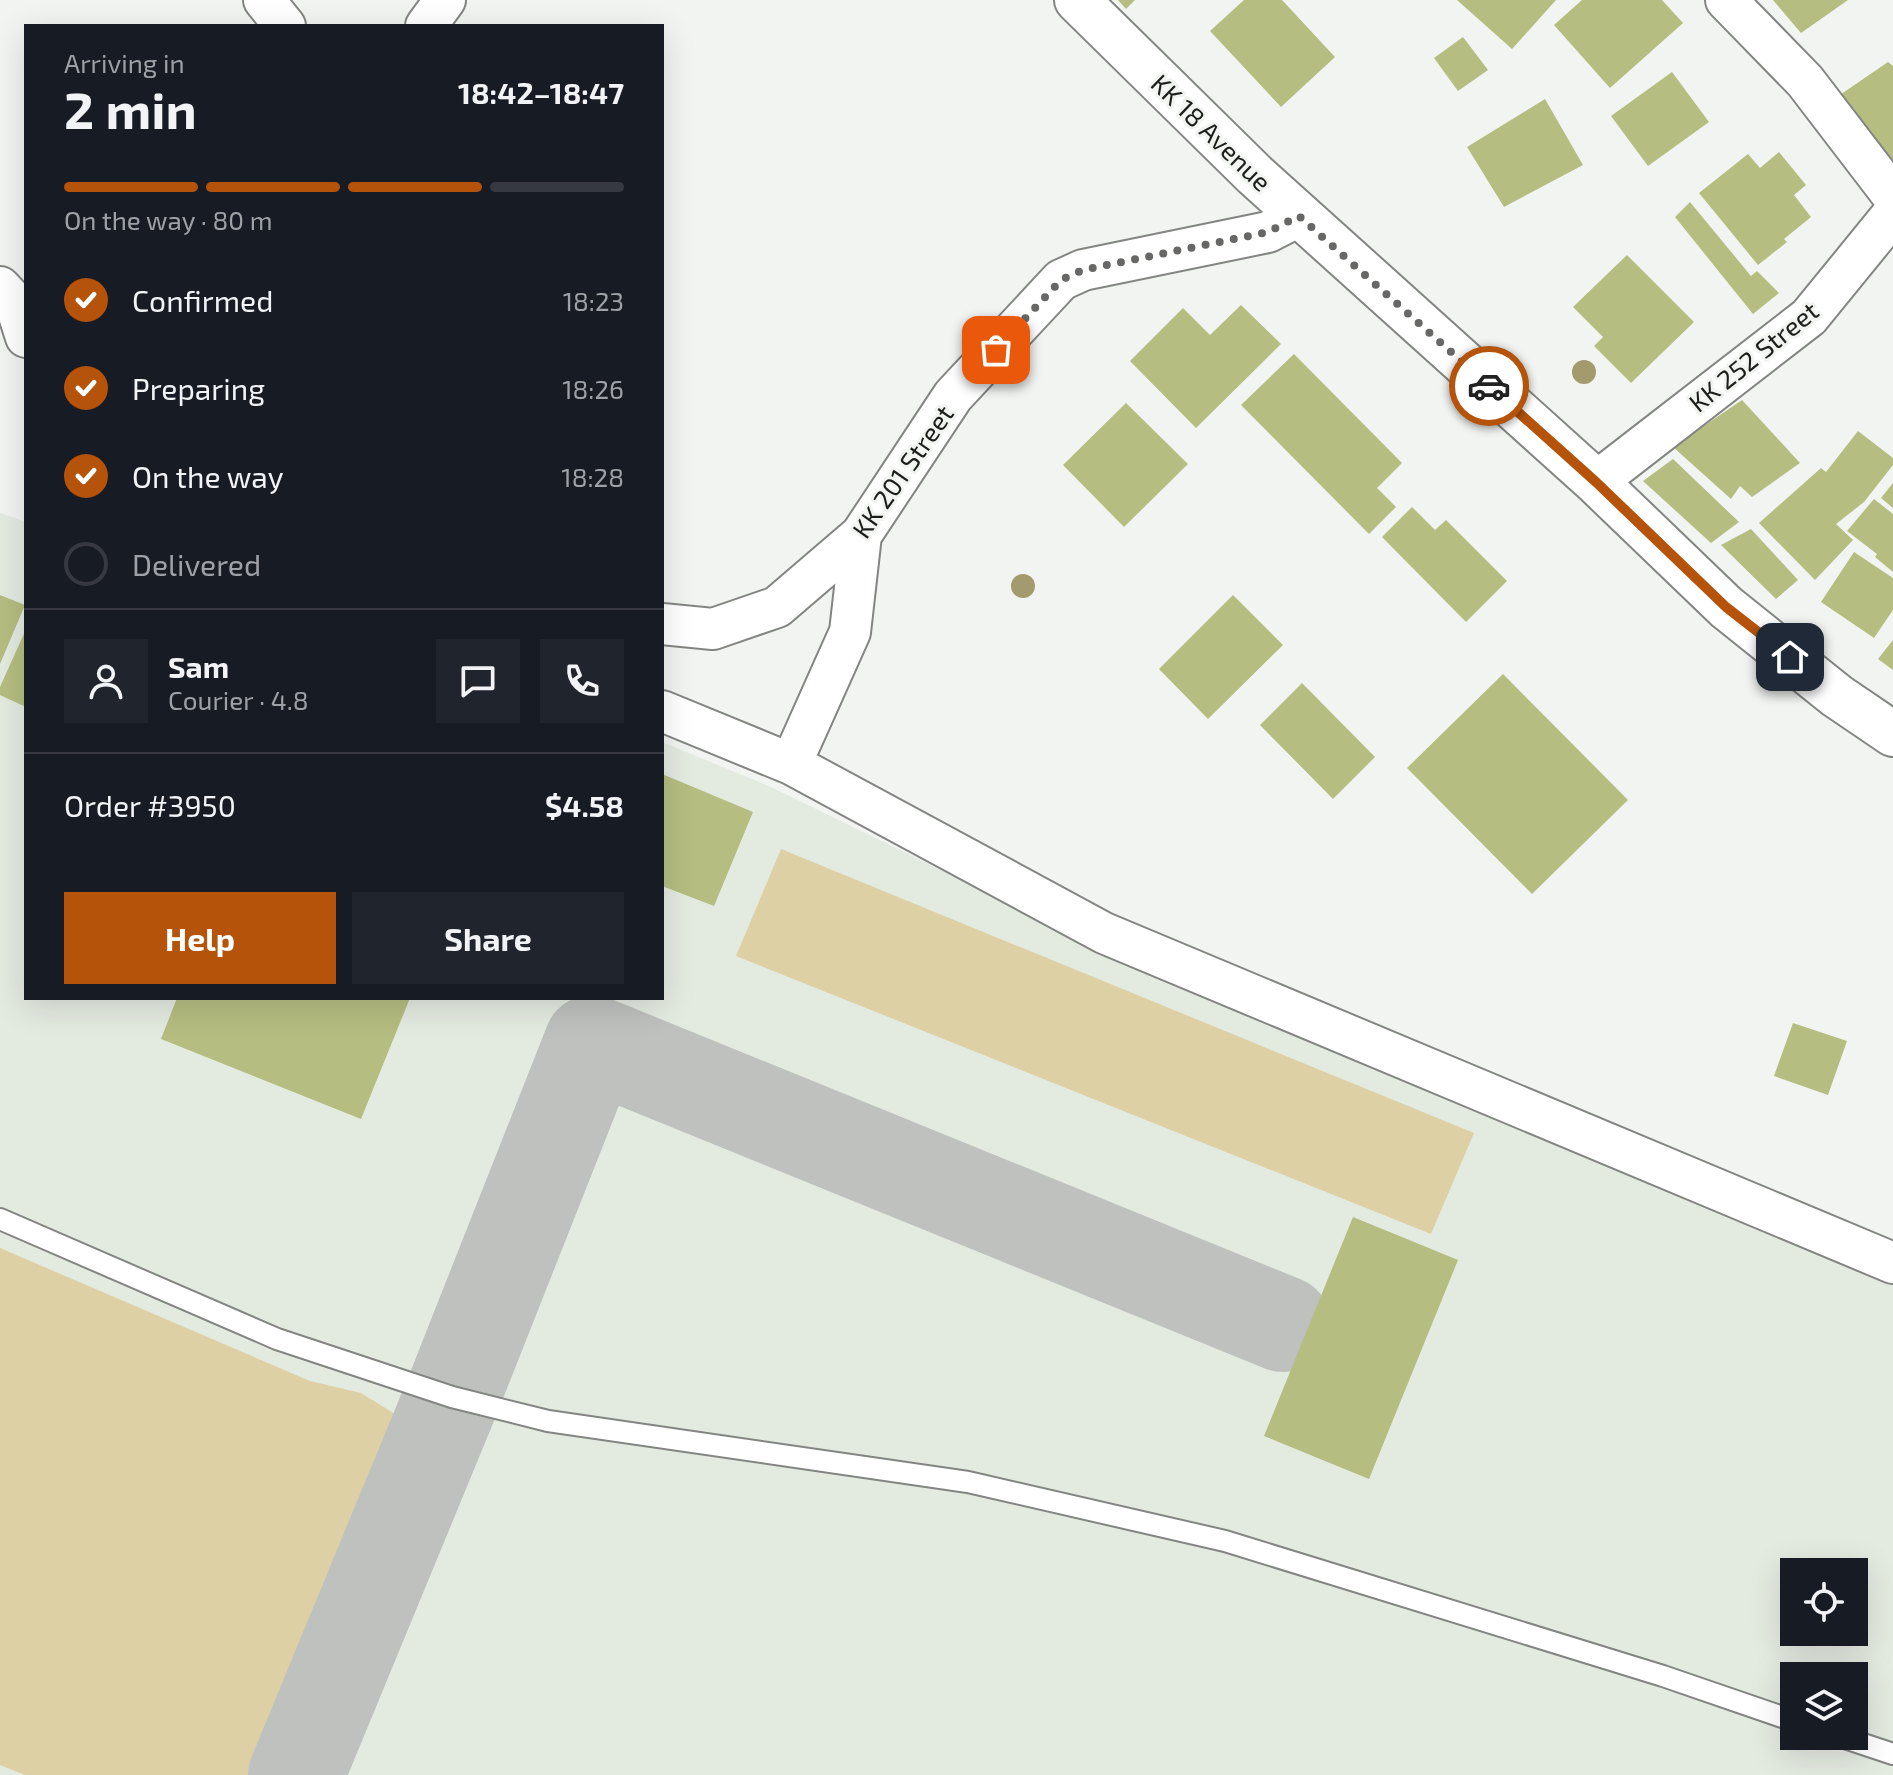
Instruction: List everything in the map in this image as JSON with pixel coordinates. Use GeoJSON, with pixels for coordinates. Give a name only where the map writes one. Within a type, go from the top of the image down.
{"type":"FeatureCollection","features":[{"type":"Feature","properties":{"kind":"main road","name":"KK 18 Avenue"},"geometry":{"type":"LineString","coordinates":[[1077,0],[1299,216],[1596,482],[1726,607],[1837,696],[1893,734]]}},
{"type":"Feature","properties":{"kind":"street"},"geometry":{"type":"LineString","coordinates":[[264,0],[283,24]]}},
{"type":"Feature","properties":{"kind":"street"},"geometry":{"type":"LineString","coordinates":[[427,24],[445,0]]}},
{"type":"Feature","properties":{"kind":"street"},"geometry":{"type":"LineString","coordinates":[[1726,0],[1805,81],[1893,196]]}},
{"type":"Feature","properties":{"kind":"street","name":"KK 252 Street"},"geometry":{"type":"LineString","coordinates":[[1596,482],[1809,317],[1893,214]]}},
{"type":"Feature","properties":{"kind":"street","name":"KK 201 Street"},"geometry":{"type":"LineString","coordinates":[[664,624],[713,629],[777,607],[861,535],[953,396],[1061,280],[1083,270],[1268,232],[1299,216]]}},
{"type":"Feature","properties":{"kind":"street"},"geometry":{"type":"LineString","coordinates":[[0,287],[15,303],[24,331]]}},
{"type":"Feature","properties":{"kind":"street"},"geometry":{"type":"LineString","coordinates":[[791,764],[850,632],[861,535]]}},
{"type":"Feature","properties":{"kind":"street"},"geometry":{"type":"LineString","coordinates":[[664,712],[791,764],[1104,933],[1893,1263]]}},
{"type":"Feature","properties":{"kind":"lane"},"geometry":{"type":"LineString","coordinates":[[0,1219],[277,1339],[452,1397],[548,1421],[968,1482],[1225,1541],[1648,1672],[1780,1716]]}},
{"type":"Feature","properties":{"kind":"lane"},"geometry":{"type":"LineString","coordinates":[[1868,1746],[1893,1754]]}},
{"type":"Feature","properties":{"kind":"shaded area"},"geometry":{"type":"Polygon","coordinates":[[[0,513],[24,521],[24,1000],[664,1000],[664,743],[771,787],[1092,944],[1893,1275],[1893,1775],[0,1775],[0,513]]]}},
{"type":"Feature","properties":{"kind":"shaded area"},"geometry":{"type":"Polygon","coordinates":[[[781,849],[1474,1133],[1431,1234],[736,956],[781,849]]]}},
{"type":"Feature","properties":{"kind":"shaded area"},"geometry":{"type":"Polygon","coordinates":[[[0,1248],[310,1381],[361,1393],[395,1414],[407,1430],[263,1775],[25,1775],[0,1765],[0,1248]]]}},
{"type":"Feature","properties":{"kind":"building"},"geometry":{"type":"Polygon","coordinates":[[[1118,0],[1135,0],[1126,9],[1118,0]]]}},
{"type":"Feature","properties":{"kind":"building"},"geometry":{"type":"Polygon","coordinates":[[[1244,0],[1282,0],[1335,57],[1281,107],[1210,31],[1244,0]]]}},
{"type":"Feature","properties":{"kind":"building"},"geometry":{"type":"Polygon","coordinates":[[[1457,0],[1556,0],[1512,49],[1457,0]]]}},
{"type":"Feature","properties":{"kind":"building"},"geometry":{"type":"Polygon","coordinates":[[[1582,0],[1662,0],[1683,23],[1610,88],[1554,25],[1582,0]]]}},
{"type":"Feature","properties":{"kind":"building"},"geometry":{"type":"Polygon","coordinates":[[[1773,0],[1848,0],[1801,33],[1773,0]]]}},
{"type":"Feature","properties":{"kind":"building"},"geometry":{"type":"Polygon","coordinates":[[[1463,37],[1488,70],[1458,91],[1434,58],[1463,37]]]}},
{"type":"Feature","properties":{"kind":"building"},"geometry":{"type":"Polygon","coordinates":[[[1888,62],[1893,66],[1893,167],[1834,99],[1888,62]]]}},
{"type":"Feature","properties":{"kind":"building"},"geometry":{"type":"Polygon","coordinates":[[[1672,72],[1709,122],[1648,166],[1611,116],[1672,72]]]}},
{"type":"Feature","properties":{"kind":"building"},"geometry":{"type":"Polygon","coordinates":[[[1545,99],[1583,165],[1504,207],[1467,147],[1545,99]]]}},
{"type":"Feature","properties":{"kind":"building"},"geometry":{"type":"Polygon","coordinates":[[[1779,152],[1806,185],[1794,195],[1811,217],[1784,239],[1787,242],[1758,265],[1699,193],[1748,154],[1760,168],[1779,152]]]}},
{"type":"Feature","properties":{"kind":"building"},"geometry":{"type":"Polygon","coordinates":[[[1690,202],[1751,276],[1757,271],[1779,293],[1753,314],[1675,217],[1690,202]]]}},
{"type":"Feature","properties":{"kind":"building"},"geometry":{"type":"Polygon","coordinates":[[[1627,255],[1694,322],[1631,383],[1594,346],[1603,337],[1573,307],[1627,255]]]}},
{"type":"Feature","properties":{"kind":"building"},"geometry":{"type":"Polygon","coordinates":[[[1241,305],[1281,344],[1196,428],[1130,361],[1183,308],[1210,335],[1241,305]]]}},
{"type":"Feature","properties":{"kind":"building"},"geometry":{"type":"Polygon","coordinates":[[[1294,354],[1402,463],[1377,488],[1396,507],[1369,534],[1241,405],[1294,354]]]}},
{"type":"Feature","properties":{"kind":"building"},"geometry":{"type":"Polygon","coordinates":[[[1742,400],[1800,463],[1752,497],[1740,486],[1731,499],[1673,447],[1742,400]]]}},
{"type":"Feature","properties":{"kind":"building"},"geometry":{"type":"Polygon","coordinates":[[[1126,403],[1188,464],[1124,527],[1063,465],[1126,403]]]}},
{"type":"Feature","properties":{"kind":"building"},"geometry":{"type":"Polygon","coordinates":[[[1858,431],[1893,458],[1893,465],[1864,502],[1836,524],[1853,540],[1815,580],[1759,523],[1821,468],[1826,472],[1858,431]]]}},
{"type":"Feature","properties":{"kind":"building"},"geometry":{"type":"Polygon","coordinates":[[[1673,459],[1739,522],[1711,543],[1643,481],[1673,459]]]}},
{"type":"Feature","properties":{"kind":"building"},"geometry":{"type":"Polygon","coordinates":[[[1893,483],[1893,508],[1881,498],[1893,483]]]}},
{"type":"Feature","properties":{"kind":"building"},"geometry":{"type":"Polygon","coordinates":[[[1874,499],[1893,514],[1893,572],[1875,557],[1877,554],[1847,531],[1874,499]]]}},
{"type":"Feature","properties":{"kind":"building"},"geometry":{"type":"Polygon","coordinates":[[[1412,507],[1435,530],[1446,520],[1507,581],[1466,622],[1382,537],[1412,507]]]}},
{"type":"Feature","properties":{"kind":"building"},"geometry":{"type":"Polygon","coordinates":[[[1751,529],[1798,580],[1776,599],[1721,545],[1751,529]]]}},
{"type":"Feature","properties":{"kind":"building"},"geometry":{"type":"Polygon","coordinates":[[[1854,552],[1893,578],[1893,610],[1874,638],[1821,602],[1854,552]]]}},
{"type":"Feature","properties":{"kind":"building"},"geometry":{"type":"Polygon","coordinates":[[[0,595],[24,605],[24,607],[0,664],[0,595]]]}},
{"type":"Feature","properties":{"kind":"building"},"geometry":{"type":"Polygon","coordinates":[[[1233,595],[1283,645],[1208,719],[1159,669],[1233,595]]]}},
{"type":"Feature","properties":{"kind":"building"},"geometry":{"type":"Polygon","coordinates":[[[24,633],[24,706],[0,695],[0,687],[24,633]]]}},
{"type":"Feature","properties":{"kind":"building"},"geometry":{"type":"Polygon","coordinates":[[[1893,640],[1893,670],[1878,659],[1893,640]]]}},
{"type":"Feature","properties":{"kind":"building"},"geometry":{"type":"Polygon","coordinates":[[[1503,674],[1628,800],[1532,894],[1407,768],[1503,674]]]}},
{"type":"Feature","properties":{"kind":"building"},"geometry":{"type":"Polygon","coordinates":[[[1302,683],[1375,757],[1333,799],[1260,725],[1302,683]]]}},
{"type":"Feature","properties":{"kind":"building"},"geometry":{"type":"Polygon","coordinates":[[[664,775],[753,812],[714,906],[664,887],[664,775]]]}},
{"type":"Feature","properties":{"kind":"building"},"geometry":{"type":"Polygon","coordinates":[[[176,1000],[409,1000],[361,1119],[161,1039],[176,1000]]]}},
{"type":"Feature","properties":{"kind":"building"},"geometry":{"type":"Polygon","coordinates":[[[1793,1023],[1847,1041],[1828,1095],[1774,1076],[1793,1023]]]}},
{"type":"Feature","properties":{"kind":"building"},"geometry":{"type":"Polygon","coordinates":[[[1353,1217],[1458,1260],[1369,1479],[1264,1436],[1353,1217]]]}},
{"type":"Feature","properties":{"kind":"taxiway"},"geometry":{"type":"LineString","coordinates":[[296,1775],[452,1397],[592,1043],[1283,1324]]}},
{"type":"Feature","properties":{"kind":"way so far"},"geometry":{"type":"LineString","coordinates":[[996,350],[1061,280],[1083,270],[1268,232],[1299,216],[1489,386]]}},
{"type":"Feature","properties":{"kind":"route"},"geometry":{"type":"LineString","coordinates":[[1489,386],[1596,482],[1726,607],[1790,657]]}}]}
